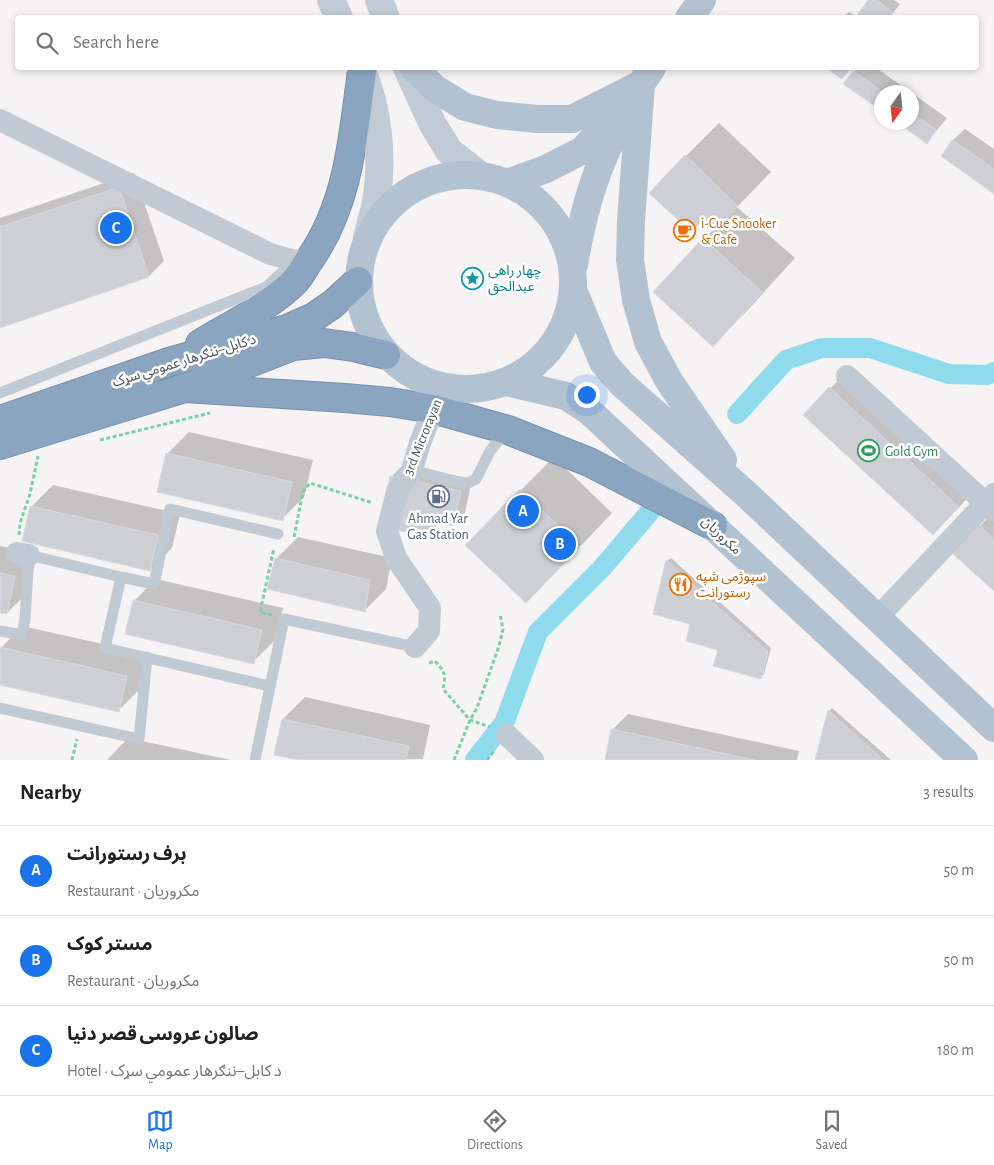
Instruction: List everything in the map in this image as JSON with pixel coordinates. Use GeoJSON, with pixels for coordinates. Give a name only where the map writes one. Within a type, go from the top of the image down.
{"type":"FeatureCollection","features":[{"type":"Feature","properties":{"kind":"highway"},"geometry":{"type":"LineString","coordinates":[[169,362],[266,304],[295,281],[301,263],[317,250],[335,214],[350,163],[362,70]]}},
{"type":"Feature","properties":{"kind":"highway","name":"د کابل–ننګرهار عمومي سړک"},"geometry":{"type":"LineString","coordinates":[[0,420],[169,362],[287,329],[314,317],[333,304],[358,281]]}},
{"type":"Feature","properties":{"kind":"highway","name":"د کابل–ننګرهار عمومي سړک"},"geometry":{"type":"LineString","coordinates":[[0,445],[185,388],[293,346],[324,343],[354,347],[386,355]]}},
{"type":"Feature","properties":{"kind":"highway"},"geometry":{"type":"LineString","coordinates":[[185,388],[390,402],[437,398],[508,430],[589,462],[713,526]]}},
{"type":"Feature","properties":{"kind":"main road"},"geometry":{"type":"LineString","coordinates":[[331,0],[338,15]]}},
{"type":"Feature","properties":{"kind":"main road"},"geometry":{"type":"LineString","coordinates":[[379,0],[385,15]]}},
{"type":"Feature","properties":{"kind":"main road"},"geometry":{"type":"LineString","coordinates":[[691,15],[702,0]]}},
{"type":"Feature","properties":{"kind":"main road"},"geometry":{"type":"LineString","coordinates":[[362,70],[375,112],[379,154],[377,196],[360,262],[358,281],[361,308],[371,333],[386,355],[437,398],[506,382],[532,367],[553,345],[567,319],[579,234],[589,197],[602,161],[646,76]]}},
{"type":"Feature","properties":{"kind":"main road"},"geometry":{"type":"LineString","coordinates":[[408,70],[432,123],[449,151],[480,175]]}},
{"type":"Feature","properties":{"kind":"main road"},"geometry":{"type":"LineString","coordinates":[[416,70],[434,88],[465,107],[497,116],[537,119],[572,119],[646,76]]}},
{"type":"Feature","properties":{"kind":"main road"},"geometry":{"type":"LineString","coordinates":[[507,183],[546,169],[583,150],[646,76]]}},
{"type":"Feature","properties":{"kind":"main road"},"geometry":{"type":"LineString","coordinates":[[646,76],[631,221],[630,260],[636,300],[648,342],[669,381],[746,494]]}},
{"type":"Feature","properties":{"kind":"main road"},"geometry":{"type":"LineString","coordinates":[[367,238],[386,209],[413,188],[445,176],[480,175],[507,183],[532,197],[552,218],[566,243],[573,281],[603,362],[622,384],[746,494],[994,728]]}},
{"type":"Feature","properties":{"kind":"main road","name":"مکروریان"},"geometry":{"type":"LineString","coordinates":[[506,382],[566,396],[589,411],[964,760]]}},
{"type":"Feature","properties":{"kind":"street"},"geometry":{"type":"LineString","coordinates":[[0,120],[262,250],[301,263]]}},
{"type":"Feature","properties":{"kind":"street"},"geometry":{"type":"LineString","coordinates":[[847,376],[991,502],[877,618]]}},
{"type":"Feature","properties":{"kind":"street","name":"3rd Microrayan"},"geometry":{"type":"LineString","coordinates":[[415,647],[429,631],[430,608],[396,558],[387,531],[391,509],[397,492],[412,470],[437,398]]}},
{"type":"Feature","properties":{"kind":"street"},"geometry":{"type":"LineString","coordinates":[[507,735],[533,760]]}},
{"type":"Feature","properties":{"kind":"lane"},"geometry":{"type":"LineString","coordinates":[[0,393],[266,287],[301,263]]}},
{"type":"Feature","properties":{"kind":"lane"},"geometry":{"type":"LineString","coordinates":[[412,470],[459,482],[476,480],[490,451],[508,430]]}},
{"type":"Feature","properties":{"kind":"lane"},"geometry":{"type":"LineString","coordinates":[[0,631],[22,635],[25,619],[23,554],[154,584],[170,509],[278,534]]}},
{"type":"Feature","properties":{"kind":"lane"},"geometry":{"type":"LineString","coordinates":[[121,576],[105,648],[270,686]]}},
{"type":"Feature","properties":{"kind":"lane"},"geometry":{"type":"LineString","coordinates":[[255,760],[284,619],[415,647]]}},
{"type":"Feature","properties":{"kind":"lane"},"geometry":{"type":"LineString","coordinates":[[0,708],[139,739],[147,657]]}},
{"type":"Feature","properties":{"kind":"path"},"geometry":{"type":"LineString","coordinates":[[95,441],[219,411]]}},
{"type":"Feature","properties":{"kind":"path"},"geometry":{"type":"LineString","coordinates":[[23,554],[20,523],[30,494],[38,455],[28,458]]}},
{"type":"Feature","properties":{"kind":"path"},"geometry":{"type":"LineString","coordinates":[[284,619],[260,612],[278,534],[294,538],[303,492],[310,483],[391,509]]}},
{"type":"Feature","properties":{"kind":"path"},"geometry":{"type":"LineString","coordinates":[[454,760],[470,720],[477,708],[499,646],[503,629],[500,615]]}},
{"type":"Feature","properties":{"kind":"path"},"geometry":{"type":"LineString","coordinates":[[415,647],[414,660],[427,663],[435,661],[444,670],[446,676],[443,689],[470,720],[485,725]]}},
{"type":"Feature","properties":{"kind":"path"},"geometry":{"type":"LineString","coordinates":[[72,760],[80,726]]}},
{"type":"Feature","properties":{"kind":"building"},"geometry":{"type":"Polygon","coordinates":[[[868,0],[877,0],[893,13],[891,15],[857,15],[868,0]]]}},
{"type":"Feature","properties":{"kind":"building"},"geometry":{"type":"Polygon","coordinates":[[[829,70],[849,70],[842,79],[829,70]]]}},
{"type":"Feature","properties":{"kind":"building"},"geometry":{"type":"Polygon","coordinates":[[[853,71],[874,86],[874,105],[843,84],[853,71]]]}},
{"type":"Feature","properties":{"kind":"building"},"geometry":{"type":"Polygon","coordinates":[[[919,118],[936,130],[927,144],[908,130],[919,130],[919,118]]]}},
{"type":"Feature","properties":{"kind":"building"},"geometry":{"type":"Polygon","coordinates":[[[952,140],[994,169],[994,194],[941,156],[952,140]]]}},
{"type":"Feature","properties":{"kind":"building"},"geometry":{"type":"Polygon","coordinates":[[[685,155],[738,206],[714,231],[703,220],[691,232],[649,193],[685,155]]]}},
{"type":"Feature","properties":{"kind":"building"},"geometry":{"type":"Polygon","coordinates":[[[119,187],[149,277],[0,328],[0,227],[119,187]]]}},
{"type":"Feature","properties":{"kind":"building"},"geometry":{"type":"Polygon","coordinates":[[[703,238],[762,292],[713,347],[653,292],[703,238]]]}},
{"type":"Feature","properties":{"kind":"building"},"geometry":{"type":"Polygon","coordinates":[[[829,387],[959,507],[933,535],[803,415],[829,387]]]}},
{"type":"Feature","properties":{"kind":"building"},"geometry":{"type":"Polygon","coordinates":[[[166,453],[292,482],[283,521],[157,492],[166,453]]]}},
{"type":"Feature","properties":{"kind":"building"},"geometry":{"type":"Polygon","coordinates":[[[390,476],[461,491],[453,526],[431,522],[428,537],[396,530],[383,511],[390,476]]]}},
{"type":"Feature","properties":{"kind":"building"},"geometry":{"type":"Polygon","coordinates":[[[520,489],[580,547],[526,603],[465,545],[520,489]]]}},
{"type":"Feature","properties":{"kind":"building"},"geometry":{"type":"Polygon","coordinates":[[[30,506],[158,535],[150,571],[22,541],[30,506]]]}},
{"type":"Feature","properties":{"kind":"building"},"geometry":{"type":"Polygon","coordinates":[[[979,525],[994,539],[994,591],[952,553],[979,525]]]}},
{"type":"Feature","properties":{"kind":"building"},"geometry":{"type":"Polygon","coordinates":[[[275,558],[370,580],[365,612],[267,589],[275,558]]]}},
{"type":"Feature","properties":{"kind":"building"},"geometry":{"type":"Polygon","coordinates":[[[666,560],[768,652],[761,679],[713,666],[718,650],[686,641],[690,624],[653,614],[666,560]]]}},
{"type":"Feature","properties":{"kind":"building"},"geometry":{"type":"Polygon","coordinates":[[[0,573],[15,576],[7,614],[0,613],[0,573]]]}},
{"type":"Feature","properties":{"kind":"building"},"geometry":{"type":"Polygon","coordinates":[[[133,600],[262,630],[254,664],[125,634],[133,600]]]}},
{"type":"Feature","properties":{"kind":"building"},"geometry":{"type":"Polygon","coordinates":[[[0,647],[127,676],[119,712],[0,685],[0,647]]]}},
{"type":"Feature","properties":{"kind":"building"},"geometry":{"type":"Polygon","coordinates":[[[828,710],[883,760],[815,760],[828,710]]]}},
{"type":"Feature","properties":{"kind":"building"},"geometry":{"type":"Polygon","coordinates":[[[282,719],[409,746],[406,760],[299,760],[274,755],[282,719]]]}},
{"type":"Feature","properties":{"kind":"building"},"geometry":{"type":"Polygon","coordinates":[[[611,729],[754,760],[605,760],[611,729]]]}},
{"type":"Feature","properties":{"kind":"waterway"},"geometry":{"type":"LineString","coordinates":[[737,414],[786,360],[822,348],[870,348],[949,374],[987,375],[994,372]]}},
{"type":"Feature","properties":{"kind":"waterway"},"geometry":{"type":"LineString","coordinates":[[475,760],[504,723],[538,632],[602,568],[659,501]]}},
{"type":"Feature","properties":{"kind":"place","name":"صالون عروسی قصر دنیا"},"geometry":{"type":"Point","coordinates":[116,228]}},
{"type":"Feature","properties":{"kind":"place","name":"i-Cue Snooker & Cafe"},"geometry":{"type":"Point","coordinates":[685,231]}},
{"type":"Feature","properties":{"kind":"place","name":"چهار راهی عبدالحق"},"geometry":{"type":"Point","coordinates":[472,278]}},
{"type":"Feature","properties":{"kind":"place","name":"Gold Gym"},"geometry":{"type":"Point","coordinates":[869,451]}},
{"type":"Feature","properties":{"kind":"place","name":"Ahmad Yar Gas Station"},"geometry":{"type":"Point","coordinates":[438,496]}},
{"type":"Feature","properties":{"kind":"place","name":"برف رستورانت"},"geometry":{"type":"Point","coordinates":[523,511]}},
{"type":"Feature","properties":{"kind":"place","name":"مستر کوک"},"geometry":{"type":"Point","coordinates":[560,544]}},
{"type":"Feature","properties":{"kind":"place","name":"سپوژمی شپه رستورانت"},"geometry":{"type":"Point","coordinates":[680,584]}}]}
